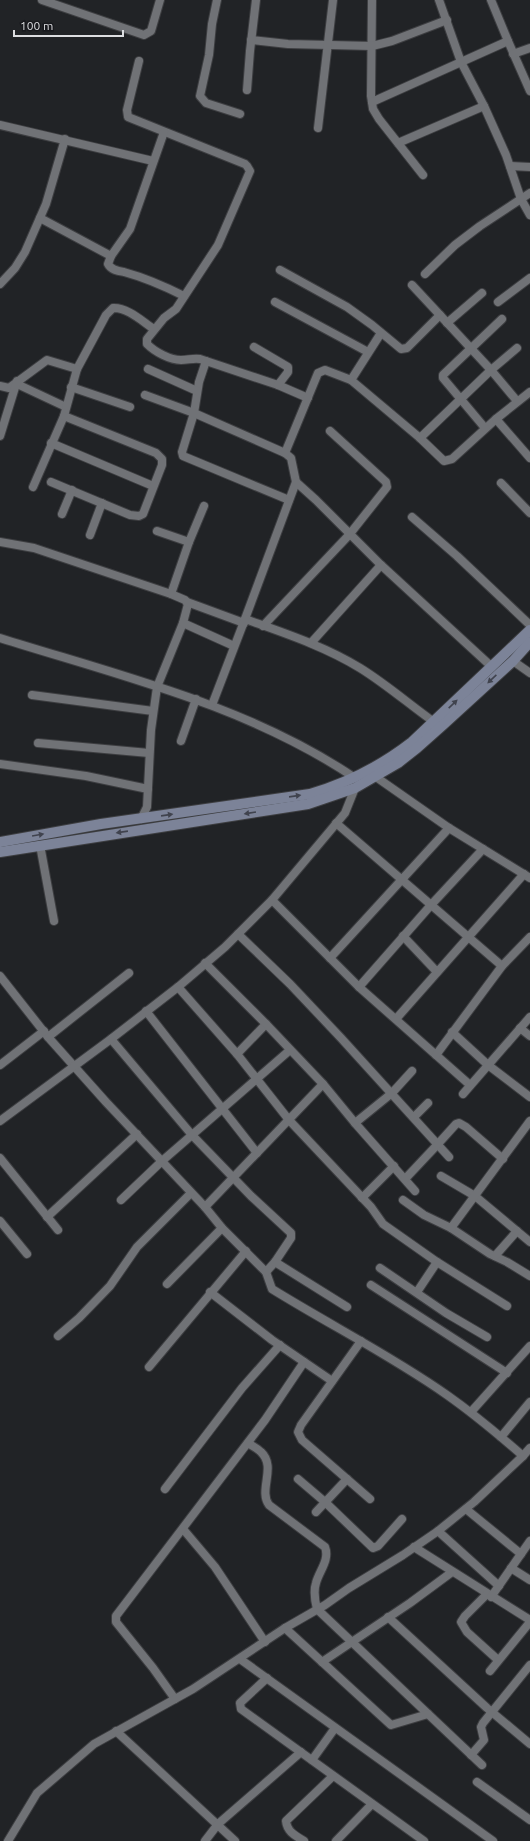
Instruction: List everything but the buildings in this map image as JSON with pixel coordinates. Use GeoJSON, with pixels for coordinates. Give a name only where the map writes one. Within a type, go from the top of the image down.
{"type":"FeatureCollection","features":[{"type":"Feature","properties":{"kind":"street"},"geometry":{"type":"LineString","coordinates":[[42,0],[59,2],[144,35],[151,31],[158,0]]}},
{"type":"Feature","properties":{"kind":"street"},"geometry":{"type":"LineString","coordinates":[[217,0],[212,24],[209,55],[200,96],[206,103],[240,114]]}},
{"type":"Feature","properties":{"kind":"street"},"geometry":{"type":"LineString","coordinates":[[248,90],[251,40],[256,0]]}},
{"type":"Feature","properties":{"kind":"street"},"geometry":{"type":"LineString","coordinates":[[318,128],[333,0]]}},
{"type":"Feature","properties":{"kind":"street"},"geometry":{"type":"LineString","coordinates":[[372,0],[373,109],[379,120],[423,175]]}},
{"type":"Feature","properties":{"kind":"street"},"geometry":{"type":"LineString","coordinates":[[439,0],[461,62],[484,106],[510,166],[521,199],[530,215]]}},
{"type":"Feature","properties":{"kind":"street"},"geometry":{"type":"LineString","coordinates":[[491,0],[530,91]]}},
{"type":"Feature","properties":{"kind":"street"},"geometry":{"type":"LineString","coordinates":[[251,40],[288,44],[372,46],[392,41],[447,20]]}},
{"type":"Feature","properties":{"kind":"street"},"geometry":{"type":"LineString","coordinates":[[372,102],[508,42]]}},
{"type":"Feature","properties":{"kind":"street"},"geometry":{"type":"LineString","coordinates":[[513,54],[530,48]]}},
{"type":"Feature","properties":{"kind":"street"},"geometry":{"type":"LineString","coordinates":[[139,61],[126,114],[129,118],[245,164],[248,166],[250,171],[218,245],[176,309],[164,318],[146,340],[149,346],[158,352],[176,359],[195,358],[206,361],[278,385],[308,398]]}},
{"type":"Feature","properties":{"kind":"street"},"geometry":{"type":"LineString","coordinates":[[398,143],[484,106]]}},
{"type":"Feature","properties":{"kind":"street"},"geometry":{"type":"LineString","coordinates":[[0,125],[65,139],[153,161]]}},
{"type":"Feature","properties":{"kind":"street"},"geometry":{"type":"LineString","coordinates":[[164,132],[130,229],[111,256],[108,264],[112,269],[150,280],[184,296]]}},
{"type":"Feature","properties":{"kind":"street"},"geometry":{"type":"LineString","coordinates":[[0,284],[22,258],[40,218],[46,204],[65,139]]}},
{"type":"Feature","properties":{"kind":"street"},"geometry":{"type":"LineString","coordinates":[[510,166],[530,167]]}},
{"type":"Feature","properties":{"kind":"street"},"geometry":{"type":"LineString","coordinates":[[425,274],[455,245],[480,226],[530,193]]}},
{"type":"Feature","properties":{"kind":"street"},"geometry":{"type":"LineString","coordinates":[[40,218],[111,256]]}},
{"type":"Feature","properties":{"kind":"street"},"geometry":{"type":"LineString","coordinates":[[280,270],[347,307],[404,350],[440,315]]}},
{"type":"Feature","properties":{"kind":"street"},"geometry":{"type":"LineString","coordinates":[[498,302],[530,278]]}},
{"type":"Feature","properties":{"kind":"street"},"geometry":{"type":"LineString","coordinates":[[412,285],[491,370],[517,401]]}},
{"type":"Feature","properties":{"kind":"street"},"geometry":{"type":"LineString","coordinates":[[447,323],[482,293]]}},
{"type":"Feature","properties":{"kind":"street"},"geometry":{"type":"LineString","coordinates":[[275,302],[368,352]]}},
{"type":"Feature","properties":{"kind":"street"},"geometry":{"type":"LineString","coordinates":[[33,487],[64,416],[71,386],[77,369],[106,315],[112,308],[120,309],[154,329]]}},
{"type":"Feature","properties":{"kind":"street"},"geometry":{"type":"LineString","coordinates":[[485,428],[443,378],[443,375],[502,319]]}},
{"type":"Feature","properties":{"kind":"street"},"geometry":{"type":"LineString","coordinates":[[350,380],[381,332]]}},
{"type":"Feature","properties":{"kind":"street"},"geometry":{"type":"LineString","coordinates":[[254,347],[288,367],[288,372],[278,385]]}},
{"type":"Feature","properties":{"kind":"street"},"geometry":{"type":"LineString","coordinates":[[420,438],[491,370],[517,348]]}},
{"type":"Feature","properties":{"kind":"street"},"geometry":{"type":"LineString","coordinates":[[0,386],[9,388],[47,360],[77,369]]}},
{"type":"Feature","properties":{"kind":"street"},"geometry":{"type":"LineString","coordinates":[[206,361],[197,391],[194,413],[182,452],[184,457],[289,500]]}},
{"type":"Feature","properties":{"kind":"street"},"geometry":{"type":"LineString","coordinates":[[148,369],[197,391]]}},
{"type":"Feature","properties":{"kind":"street"},"geometry":{"type":"LineString","coordinates":[[285,453],[318,373],[322,370],[350,380],[420,438],[442,460],[448,461],[517,401],[530,392]]}},
{"type":"Feature","properties":{"kind":"street"},"geometry":{"type":"LineString","coordinates":[[17,382],[66,407]]}},
{"type":"Feature","properties":{"kind":"street"},"geometry":{"type":"LineString","coordinates":[[0,436],[17,382]]}},
{"type":"Feature","properties":{"kind":"street"},"geometry":{"type":"LineString","coordinates":[[71,386],[130,407]]}},
{"type":"Feature","properties":{"kind":"street"},"geometry":{"type":"LineString","coordinates":[[145,395],[194,413],[285,453],[293,462],[296,482],[212,705]]}},
{"type":"Feature","properties":{"kind":"street"},"geometry":{"type":"LineString","coordinates":[[51,482],[130,515],[141,516],[162,462],[159,454],[64,416]]}},
{"type":"Feature","properties":{"kind":"street"},"geometry":{"type":"LineString","coordinates":[[496,419],[530,458]]}},
{"type":"Feature","properties":{"kind":"street"},"geometry":{"type":"LineString","coordinates":[[264,626],[349,535],[386,489],[387,484],[330,431]]}},
{"type":"Feature","properties":{"kind":"street"},"geometry":{"type":"LineString","coordinates":[[52,443],[153,486]]}},
{"type":"Feature","properties":{"kind":"street"},"geometry":{"type":"LineString","coordinates":[[296,482],[316,500],[349,535],[492,667]]}},
{"type":"Feature","properties":{"kind":"street"},"geometry":{"type":"LineString","coordinates":[[501,483],[530,513]]}},
{"type":"Feature","properties":{"kind":"street"},"geometry":{"type":"LineString","coordinates":[[62,514],[72,490]]}},
{"type":"Feature","properties":{"kind":"street"},"geometry":{"type":"LineString","coordinates":[[90,534],[102,503]]}},
{"type":"Feature","properties":{"kind":"street"},"geometry":{"type":"LineString","coordinates":[[171,594],[189,542],[204,506]]}},
{"type":"Feature","properties":{"kind":"street"},"geometry":{"type":"LineString","coordinates":[[412,517],[457,556],[530,625]]}},
{"type":"Feature","properties":{"kind":"street"},"geometry":{"type":"LineString","coordinates":[[156,531],[189,542]]}},
{"type":"Feature","properties":{"kind":"street"},"geometry":{"type":"LineString","coordinates":[[0,542],[34,548],[171,594],[187,602],[264,626],[311,643],[361,669],[434,722]]}},
{"type":"Feature","properties":{"kind":"street"},"geometry":{"type":"LineString","coordinates":[[311,643],[381,565]]}},
{"type":"Feature","properties":{"kind":"street"},"geometry":{"type":"LineString","coordinates":[[142,819],[147,807],[149,753],[157,687],[188,610],[187,602]]}},
{"type":"Feature","properties":{"kind":"street"},"geometry":{"type":"LineString","coordinates":[[183,623],[234,646]]}},
{"type":"Feature","properties":{"kind":"street"},"geometry":{"type":"LineString","coordinates":[[0,842],[101,824],[310,794],[376,777],[530,630]]}},
{"type":"Feature","properties":{"kind":"street"},"geometry":{"type":"LineString","coordinates":[[0,638],[212,705],[304,747],[355,783]]}},
{"type":"Feature","properties":{"kind":"street"},"geometry":{"type":"LineString","coordinates":[[0,852],[308,804],[355,783],[417,748],[513,660],[530,642]]}},
{"type":"Feature","properties":{"kind":"street"},"geometry":{"type":"LineString","coordinates":[[513,660],[530,672]]}},
{"type":"Feature","properties":{"kind":"street"},"geometry":{"type":"LineString","coordinates":[[32,695],[153,711]]}},
{"type":"Feature","properties":{"kind":"street"},"geometry":{"type":"LineString","coordinates":[[181,740],[196,699]]}},
{"type":"Feature","properties":{"kind":"street"},"geometry":{"type":"LineString","coordinates":[[38,743],[149,753]]}},
{"type":"Feature","properties":{"kind":"street"},"geometry":{"type":"LineString","coordinates":[[0,764],[86,776],[148,789]]}},
{"type":"Feature","properties":{"kind":"street"},"geometry":{"type":"LineString","coordinates":[[376,777],[449,828],[527,876],[468,937],[396,1019]]}},
{"type":"Feature","properties":{"kind":"street"},"geometry":{"type":"LineString","coordinates":[[0,1121],[111,1039],[178,987],[238,934],[272,900],[345,813],[355,783]]}},
{"type":"Feature","properties":{"kind":"street"},"geometry":{"type":"LineString","coordinates":[[336,823],[400,880],[502,966]]}},
{"type":"Feature","properties":{"kind":"street"},"geometry":{"type":"LineString","coordinates":[[330,958],[449,828]]}},
{"type":"Feature","properties":{"kind":"street"},"geometry":{"type":"LineString","coordinates":[[40,845],[54,921]]}},
{"type":"Feature","properties":{"kind":"street"},"geometry":{"type":"LineString","coordinates":[[359,987],[403,936],[483,849]]}},
{"type":"Feature","properties":{"kind":"street"},"geometry":{"type":"LineString","coordinates":[[272,900],[359,987],[470,1086]]}},
{"type":"Feature","properties":{"kind":"street"},"geometry":{"type":"LineString","coordinates":[[238,934],[290,984],[392,1093],[449,1157]]}},
{"type":"Feature","properties":{"kind":"street"},"geometry":{"type":"LineString","coordinates":[[403,936],[437,972]]}},
{"type":"Feature","properties":{"kind":"street"},"geometry":{"type":"LineString","coordinates":[[436,1055],[502,966],[530,937]]}},
{"type":"Feature","properties":{"kind":"street"},"geometry":{"type":"LineString","coordinates":[[205,963],[323,1084],[415,1191]]}},
{"type":"Feature","properties":{"kind":"street"},"geometry":{"type":"LineString","coordinates":[[0,1065],[46,1034],[129,972]]}},
{"type":"Feature","properties":{"kind":"street"},"geometry":{"type":"LineString","coordinates":[[0,977],[46,1034],[204,1206],[222,1228],[266,1272],[272,1289],[361,1341],[446,1394],[471,1412],[523,1456]]}},
{"type":"Feature","properties":{"kind":"street"},"geometry":{"type":"LineString","coordinates":[[178,987],[237,1054],[289,1120],[371,1207],[383,1224],[437,1262],[507,1306]]}},
{"type":"Feature","properties":{"kind":"street"},"geometry":{"type":"LineString","coordinates":[[146,1012],[257,1153]]}},
{"type":"Feature","properties":{"kind":"street"},"geometry":{"type":"LineString","coordinates":[[463,1094],[530,1017]]}},
{"type":"Feature","properties":{"kind":"street"},"geometry":{"type":"LineString","coordinates":[[237,1054],[266,1024]]}},
{"type":"Feature","properties":{"kind":"street"},"geometry":{"type":"LineString","coordinates":[[520,1028],[530,1036]]}},
{"type":"Feature","properties":{"kind":"street"},"geometry":{"type":"LineString","coordinates":[[452,1032],[488,1065],[530,1097]]}},
{"type":"Feature","properties":{"kind":"street"},"geometry":{"type":"LineString","coordinates":[[111,1039],[192,1135],[292,1236],[275,1262],[266,1272]]}},
{"type":"Feature","properties":{"kind":"street"},"geometry":{"type":"LineString","coordinates":[[121,1200],[162,1161],[290,1050]]}},
{"type":"Feature","properties":{"kind":"street"},"geometry":{"type":"LineString","coordinates":[[355,1123],[392,1093],[412,1071]]}},
{"type":"Feature","properties":{"kind":"street"},"geometry":{"type":"LineString","coordinates":[[204,1206],[323,1084]]}},
{"type":"Feature","properties":{"kind":"street"},"geometry":{"type":"LineString","coordinates":[[414,1117],[428,1103]]}},
{"type":"Feature","properties":{"kind":"street"},"geometry":{"type":"LineString","coordinates":[[451,1228],[530,1121]]}},
{"type":"Feature","properties":{"kind":"street"},"geometry":{"type":"LineString","coordinates":[[404,1179],[454,1125],[459,1123],[466,1127],[503,1159]]}},
{"type":"Feature","properties":{"kind":"street"},"geometry":{"type":"LineString","coordinates":[[47,1216],[137,1134]]}},
{"type":"Feature","properties":{"kind":"street"},"geometry":{"type":"LineString","coordinates":[[0,1158],[58,1230]]}},
{"type":"Feature","properties":{"kind":"street"},"geometry":{"type":"LineString","coordinates":[[362,1198],[394,1166]]}},
{"type":"Feature","properties":{"kind":"street"},"geometry":{"type":"LineString","coordinates":[[441,1176],[476,1196],[530,1242]]}},
{"type":"Feature","properties":{"kind":"street"},"geometry":{"type":"LineString","coordinates":[[58,1336],[79,1318],[110,1286],[137,1247],[191,1193]]}},
{"type":"Feature","properties":{"kind":"street"},"geometry":{"type":"LineString","coordinates":[[403,1200],[424,1215],[451,1228],[530,1276]]}},
{"type":"Feature","properties":{"kind":"street"},"geometry":{"type":"LineString","coordinates":[[0,1221],[27,1254]]}},
{"type":"Feature","properties":{"kind":"street"},"geometry":{"type":"LineString","coordinates":[[167,1284],[222,1228]]}},
{"type":"Feature","properties":{"kind":"street"},"geometry":{"type":"LineString","coordinates":[[495,1256],[516,1231]]}},
{"type":"Feature","properties":{"kind":"street"},"geometry":{"type":"LineString","coordinates":[[148,1367],[246,1251]]}},
{"type":"Feature","properties":{"kind":"street"},"geometry":{"type":"LineString","coordinates":[[275,1262],[347,1306]]}},
{"type":"Feature","properties":{"kind":"street"},"geometry":{"type":"LineString","coordinates":[[417,1292],[437,1262]]}},
{"type":"Feature","properties":{"kind":"street"},"geometry":{"type":"LineString","coordinates":[[380,1268],[446,1313],[487,1337]]}},
{"type":"Feature","properties":{"kind":"street"},"geometry":{"type":"LineString","coordinates":[[371,1285],[506,1373]]}},
{"type":"Feature","properties":{"kind":"street"},"geometry":{"type":"LineString","coordinates":[[210,1292],[280,1345],[332,1381]]}},
{"type":"Feature","properties":{"kind":"street"},"geometry":{"type":"LineString","coordinates":[[361,1341],[301,1425],[299,1434],[302,1440],[370,1499]]}},
{"type":"Feature","properties":{"kind":"street"},"geometry":{"type":"LineString","coordinates":[[165,1489],[242,1388],[280,1345]]}},
{"type":"Feature","properties":{"kind":"street"},"geometry":{"type":"LineString","coordinates":[[471,1412],[530,1346]]}},
{"type":"Feature","properties":{"kind":"street"},"geometry":{"type":"LineString","coordinates":[[175,1699],[153,1668],[116,1622],[116,1618],[119,1611],[248,1443],[304,1362]]}},
{"type":"Feature","properties":{"kind":"street"},"geometry":{"type":"LineString","coordinates":[[501,1437],[530,1402]]}},
{"type":"Feature","properties":{"kind":"street"},"geometry":{"type":"LineString","coordinates":[[248,1443],[261,1452],[267,1461],[269,1473],[266,1488],[267,1502],[274,1509],[325,1547],[326,1560],[315,1584],[317,1609],[482,1765]]}},
{"type":"Feature","properties":{"kind":"street"},"geometry":{"type":"LineString","coordinates":[[8,1841],[37,1792],[94,1744],[175,1699],[240,1659],[285,1628],[438,1531],[466,1509],[530,1448]]}},
{"type":"Feature","properties":{"kind":"street"},"geometry":{"type":"LineString","coordinates":[[298,1479],[325,1502],[373,1548],[378,1546],[402,1519]]}},
{"type":"Feature","properties":{"kind":"street"},"geometry":{"type":"LineString","coordinates":[[316,1512],[347,1479]]}},
{"type":"Feature","properties":{"kind":"street"},"geometry":{"type":"LineString","coordinates":[[466,1509],[521,1554]]}},
{"type":"Feature","properties":{"kind":"street"},"geometry":{"type":"LineString","coordinates":[[183,1529],[215,1567],[265,1642]]}},
{"type":"Feature","properties":{"kind":"street"},"geometry":{"type":"LineString","coordinates":[[438,1531],[499,1586]]}},
{"type":"Feature","properties":{"kind":"street"},"geometry":{"type":"LineString","coordinates":[[498,1660],[467,1632],[461,1622],[465,1616],[499,1586],[530,1541]]}},
{"type":"Feature","properties":{"kind":"street"},"geometry":{"type":"LineString","coordinates":[[414,1547],[489,1595],[529,1618],[490,1671]]}},
{"type":"Feature","properties":{"kind":"street"},"geometry":{"type":"LineString","coordinates":[[511,1568],[530,1580]]}},
{"type":"Feature","properties":{"kind":"street"},"geometry":{"type":"LineString","coordinates":[[322,1662],[452,1572]]}},
{"type":"Feature","properties":{"kind":"street"},"geometry":{"type":"LineString","coordinates":[[388,1617],[492,1712],[530,1744]]}},
{"type":"Feature","properties":{"kind":"street"},"geometry":{"type":"LineString","coordinates":[[285,1628],[391,1725],[428,1714]]}},
{"type":"Feature","properties":{"kind":"street"},"geometry":{"type":"LineString","coordinates":[[240,1659],[493,1841]]}},
{"type":"Feature","properties":{"kind":"street"},"geometry":{"type":"LineString","coordinates":[[471,1755],[484,1740],[481,1725],[530,1665]]}},
{"type":"Feature","properties":{"kind":"street"},"geometry":{"type":"LineString","coordinates":[[267,1678],[241,1701],[240,1707],[424,1841]]}},
{"type":"Feature","properties":{"kind":"street"},"geometry":{"type":"LineString","coordinates":[[312,1760],[335,1728]]}},
{"type":"Feature","properties":{"kind":"street"},"geometry":{"type":"LineString","coordinates":[[116,1731],[235,1841]]}},
{"type":"Feature","properties":{"kind":"street"},"geometry":{"type":"LineString","coordinates":[[205,1841],[218,1824],[301,1752]]}},
{"type":"Feature","properties":{"kind":"street"},"geometry":{"type":"LineString","coordinates":[[304,1841],[290,1831],[286,1826],[286,1822],[333,1776]]}},
{"type":"Feature","properties":{"kind":"street"},"geometry":{"type":"LineString","coordinates":[[476,1782],[530,1820]]}},
{"type":"Feature","properties":{"kind":"street"},"geometry":{"type":"LineString","coordinates":[[336,1841],[372,1804]]}}]}
